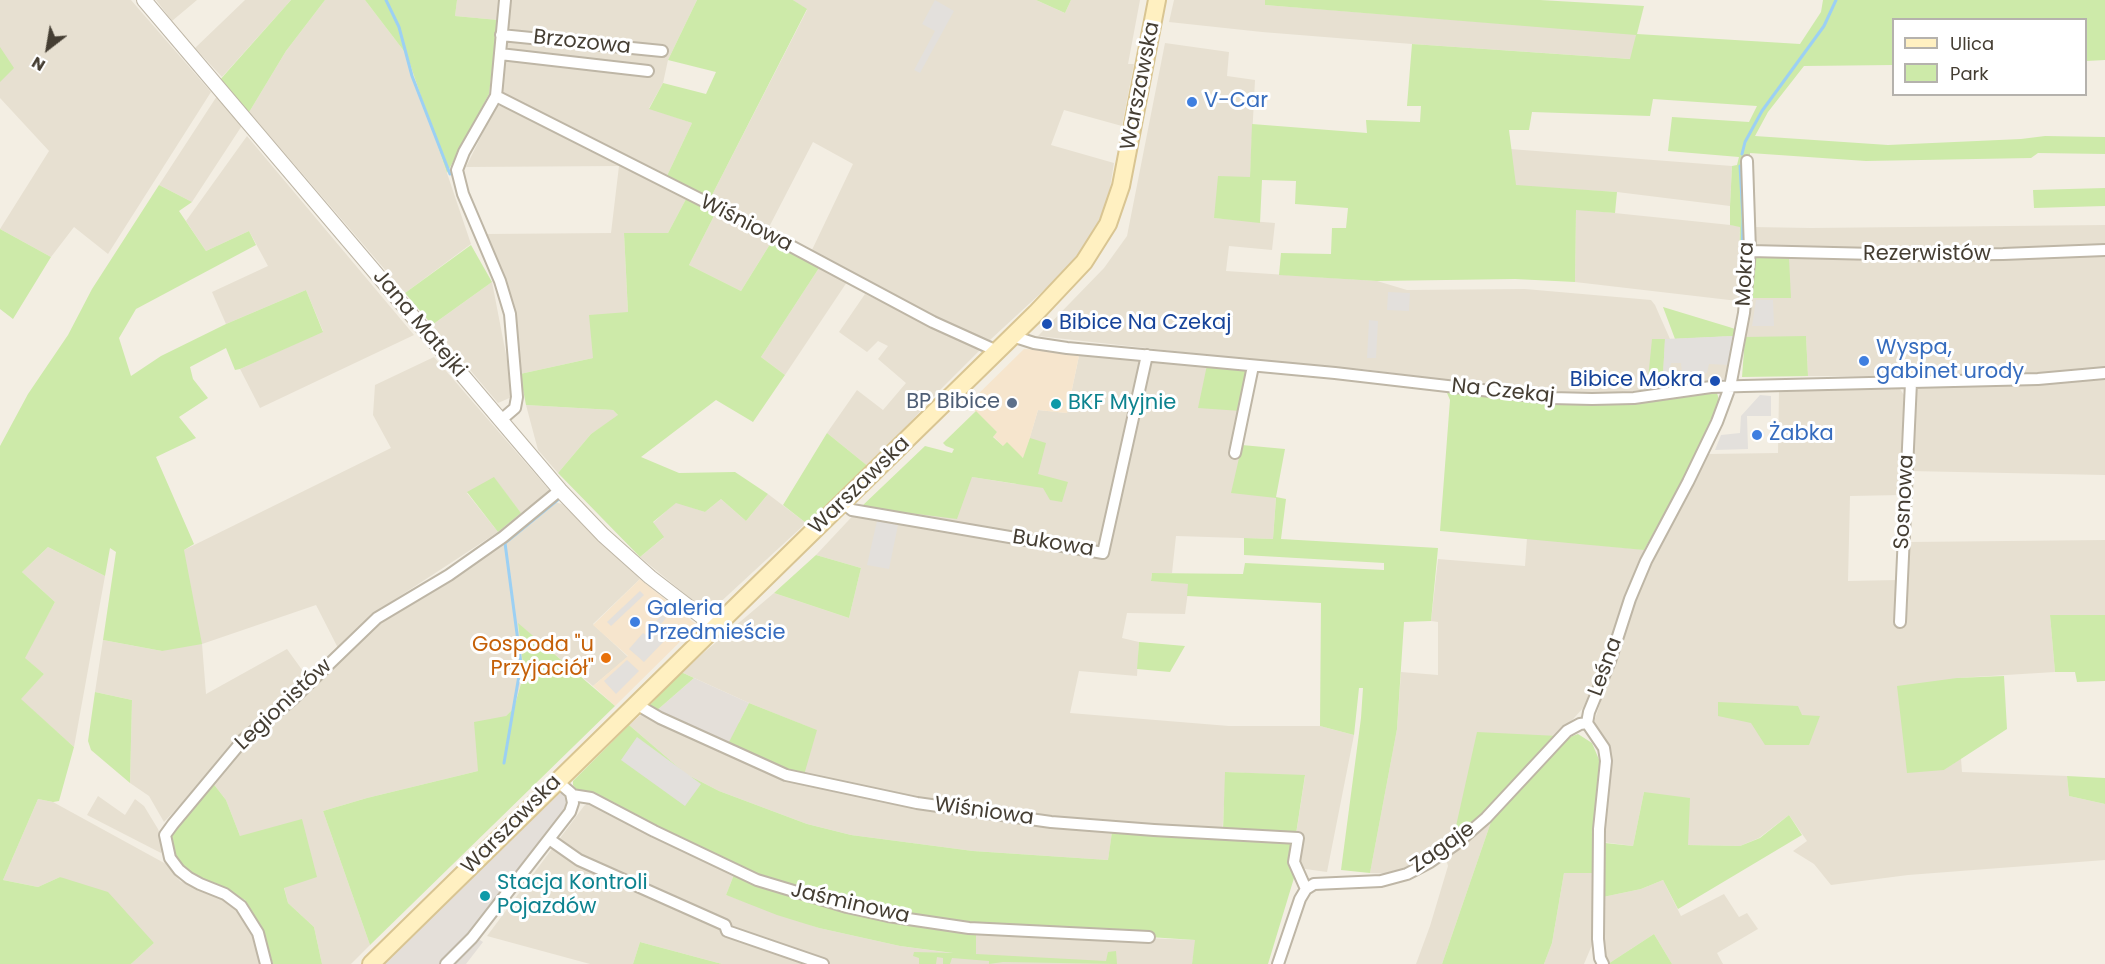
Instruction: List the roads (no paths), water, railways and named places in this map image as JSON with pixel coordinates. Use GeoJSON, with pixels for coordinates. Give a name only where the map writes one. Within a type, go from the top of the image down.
{"type":"FeatureCollection","features":[{"type":"Feature","properties":{"kind":"main road","name":"Warszawska"},"geometry":{"type":"LineString","coordinates":[[371,964],[997,351],[1072,276],[1092,252],[1108,224],[1124,177],[1158,0]]}},
{"type":"Feature","properties":{"kind":"street","name":"Jana Matejki"},"geometry":{"type":"LineString","coordinates":[[144,0],[560,490],[603,535],[630,559],[677,599],[715,627]]}},
{"type":"Feature","properties":{"kind":"street"},"geometry":{"type":"LineString","coordinates":[[501,420],[515,408],[517,398],[510,314],[500,281],[463,194],[458,170],[464,152],[496,96],[505,0]]}},
{"type":"Feature","properties":{"kind":"street","name":"Brzozowa"},"geometry":{"type":"LineString","coordinates":[[501,35],[662,51]]}},
{"type":"Feature","properties":{"kind":"street","name":"Brzozowa"},"geometry":{"type":"LineString","coordinates":[[500,54],[648,71]]}},
{"type":"Feature","properties":{"kind":"street","name":"Wiśniowa"},"geometry":{"type":"LineString","coordinates":[[496,96],[759,229],[933,322],[997,351]]}},
{"type":"Feature","properties":{"kind":"street","name":"Mokra"},"geometry":{"type":"LineString","coordinates":[[1730,387],[1744,313],[1750,252],[1747,161]]}},
{"type":"Feature","properties":{"kind":"street","name":"Rezerwistów"},"geometry":{"type":"LineString","coordinates":[[1750,252],[1917,255],[2105,250]]}},
{"type":"Feature","properties":{"kind":"street","name":"Na Czekaj"},"geometry":{"type":"LineString","coordinates":[[1012,336],[1034,343],[1551,398],[1634,398],[1711,387],[2038,379],[2105,373]]}},
{"type":"Feature","properties":{"kind":"street","name":"Bukowa"},"geometry":{"type":"LineString","coordinates":[[843,502],[852,510],[1103,553],[1147,355]]}},
{"type":"Feature","properties":{"kind":"street"},"geometry":{"type":"LineString","coordinates":[[1235,453],[1253,366]]}},
{"type":"Feature","properties":{"kind":"street","name":"Sosnowa"},"geometry":{"type":"LineString","coordinates":[[1900,622],[1911,382]]}},
{"type":"Feature","properties":{"kind":"street","name":"Leśna"},"geometry":{"type":"LineString","coordinates":[[1603,964],[1598,939],[1599,830],[1606,761],[1604,748],[1587,723],[1610,661],[1629,599],[1717,422],[1730,387]]}},
{"type":"Feature","properties":{"kind":"street","name":"Legionistów"},"geometry":{"type":"LineString","coordinates":[[266,964],[258,933],[241,906],[225,894],[200,884],[179,870],[171,858],[165,835],[243,740],[294,698],[377,618],[449,575],[503,537],[560,490]]}},
{"type":"Feature","properties":{"kind":"street","name":"Wiśniowa"},"geometry":{"type":"LineString","coordinates":[[636,704],[660,718],[786,775],[917,802],[1051,822],[1154,831],[1298,838],[1294,862],[1306,889]]}},
{"type":"Feature","properties":{"kind":"street","name":"Zagaje"},"geometry":{"type":"LineString","coordinates":[[1306,889],[1314,884],[1322,883],[1382,881],[1407,874],[1430,862],[1486,818],[1567,731],[1587,723]]}},
{"type":"Feature","properties":{"kind":"street"},"geometry":{"type":"LineString","coordinates":[[446,964],[472,938],[570,812],[573,803],[572,795],[557,781]]}},
{"type":"Feature","properties":{"kind":"street","name":"Jaśminowa"},"geometry":{"type":"LineString","coordinates":[[572,795],[591,798],[757,880],[847,907],[888,916],[969,928],[1149,937]]}},
{"type":"Feature","properties":{"kind":"street"},"geometry":{"type":"LineString","coordinates":[[549,839],[579,860],[725,925],[727,931],[823,964]]}},
{"type":"Feature","properties":{"kind":"street"},"geometry":{"type":"LineString","coordinates":[[1278,964],[1300,899],[1306,889]]}},
{"type":"Feature","properties":{"kind":"waterway"},"geometry":{"type":"LineString","coordinates":[[386,0],[399,27],[412,76],[450,174]]}},
{"type":"Feature","properties":{"kind":"waterway"},"geometry":{"type":"LineString","coordinates":[[1742,154],[1745,142],[1762,111],[1824,26],[1836,0]]}},
{"type":"Feature","properties":{"kind":"waterway"},"geometry":{"type":"LineString","coordinates":[[1740,166],[1743,218],[1742,263]]}},
{"type":"Feature","properties":{"kind":"waterway"},"geometry":{"type":"LineString","coordinates":[[504,763],[521,664],[505,543],[560,498]]}},
{"type":"Feature","properties":{"kind":"place","name":"V-Car"},"geometry":{"type":"Point","coordinates":[1192,102]}},
{"type":"Feature","properties":{"kind":"place","name":"Bibice Na Czekaj"},"geometry":{"type":"Point","coordinates":[1047,324]}},
{"type":"Feature","properties":{"kind":"place","name":"Wyspa, gabinet urody"},"geometry":{"type":"Point","coordinates":[1864,361]}},
{"type":"Feature","properties":{"kind":"place","name":"Bibice Mokra"},"geometry":{"type":"Point","coordinates":[1715,381]}},
{"type":"Feature","properties":{"kind":"place","name":"BP Bibice"},"geometry":{"type":"Point","coordinates":[1012,403]}},
{"type":"Feature","properties":{"kind":"place","name":"BKF Myjnie"},"geometry":{"type":"Point","coordinates":[1056,404]}},
{"type":"Feature","properties":{"kind":"place","name":"Żabka"},"geometry":{"type":"Point","coordinates":[1757,435]}},
{"type":"Feature","properties":{"kind":"place","name":"Galeria Przedmieście"},"geometry":{"type":"Point","coordinates":[635,622]}},
{"type":"Feature","properties":{"kind":"place","name":"Gospoda \"u Przyjaciół\""},"geometry":{"type":"Point","coordinates":[606,658]}},
{"type":"Feature","properties":{"kind":"place","name":"Stacja Kontroli Pojazdów"},"geometry":{"type":"Point","coordinates":[485,896]}}]}
